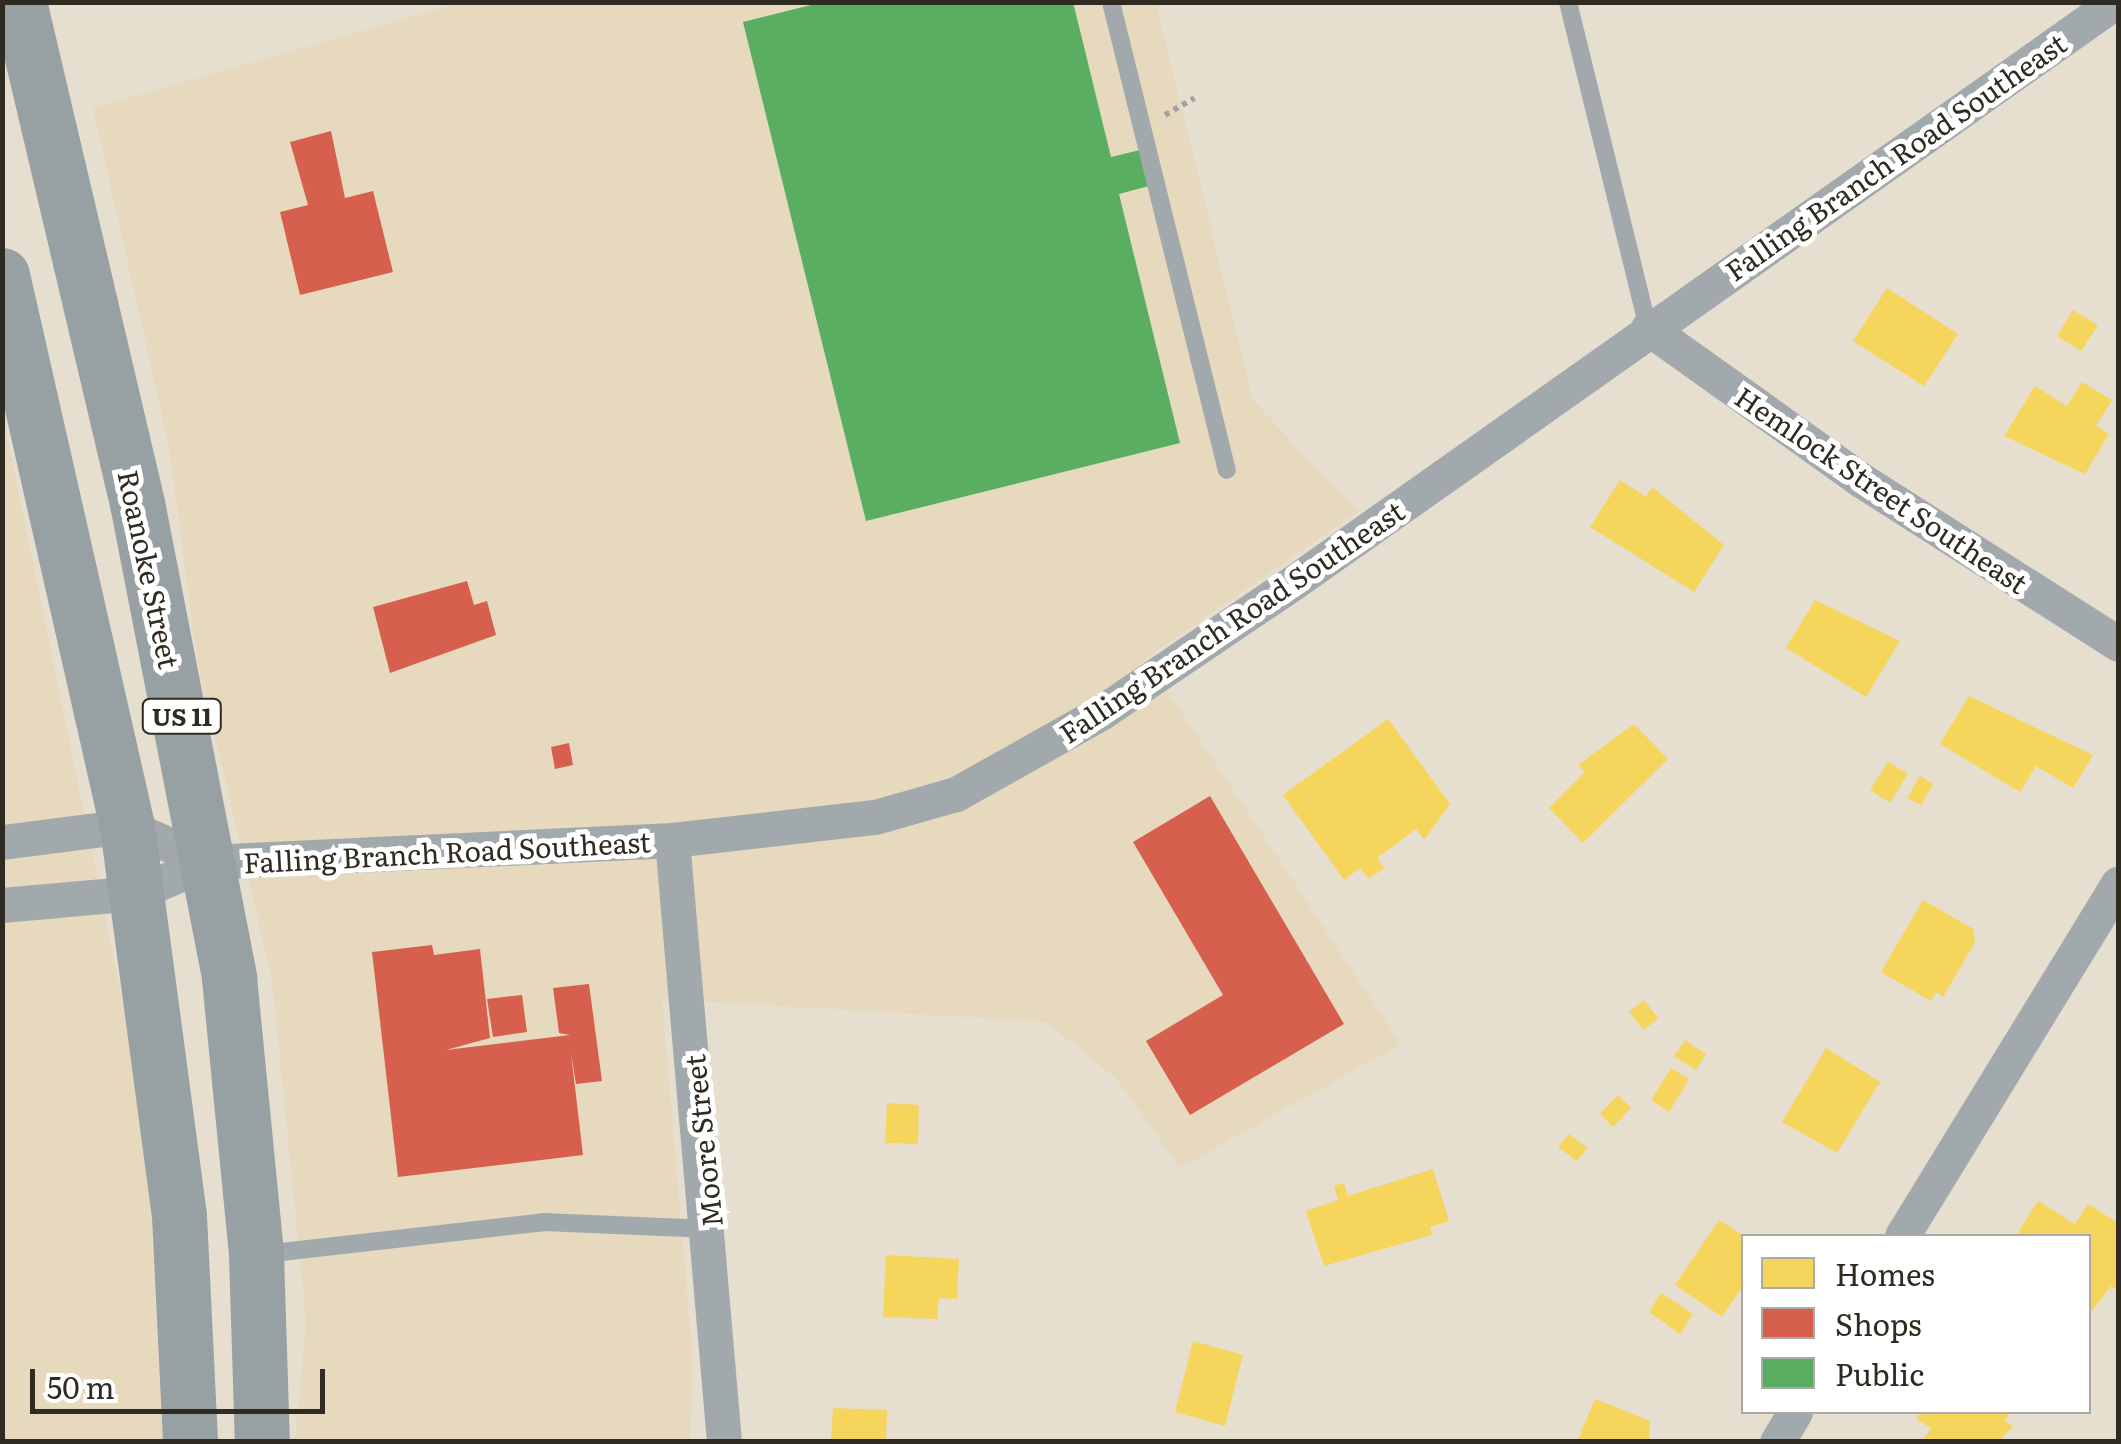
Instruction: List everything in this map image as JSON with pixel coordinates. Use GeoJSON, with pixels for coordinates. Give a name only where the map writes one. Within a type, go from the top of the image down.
{"type":"FeatureCollection","features":[{"type":"Feature","properties":{"kind":"main road","name":"Roanoke Street"},"geometry":{"type":"LineString","coordinates":[[19,2],[137,502],[208,862],[256,1255],[262,1442]]}},
{"type":"Feature","properties":{"kind":"main road","name":"US 11"},"geometry":{"type":"LineString","coordinates":[[2,275],[16,369],[127,826],[138,893],[178,1216],[190,1442]]}},
{"type":"Feature","properties":{"kind":"street","name":"Falling Branch Road Southeast"},"geometry":{"type":"LineString","coordinates":[[208,862],[672,840],[875,817],[956,794],[1033,755],[2115,2]]}},
{"type":"Feature","properties":{"kind":"street","name":"Hemlock Street Southeast"},"geometry":{"type":"LineString","coordinates":[[1648,328],[1860,480],[2118,644]]}},
{"type":"Feature","properties":{"kind":"street"},"geometry":{"type":"LineString","coordinates":[[2,842],[127,826],[208,862]]}},
{"type":"Feature","properties":{"kind":"street","name":"Moore Street"},"geometry":{"type":"LineString","coordinates":[[672,840],[711,1229],[724,1442]]}},
{"type":"Feature","properties":{"kind":"street"},"geometry":{"type":"LineString","coordinates":[[2,904],[138,893],[208,862]]}},
{"type":"Feature","properties":{"kind":"street"},"geometry":{"type":"LineString","coordinates":[[1903,1234],[2118,884]]}},
{"type":"Feature","properties":{"kind":"street"},"geometry":{"type":"LineString","coordinates":[[1777,1442],[1794,1414]]}},
{"type":"Feature","properties":{"kind":"lane"},"geometry":{"type":"LineString","coordinates":[[1111,2],[1227,470]]}},
{"type":"Feature","properties":{"kind":"lane"},"geometry":{"type":"LineString","coordinates":[[1568,2],[1648,328]]}},
{"type":"Feature","properties":{"kind":"lane"},"geometry":{"type":"LineString","coordinates":[[256,1255],[544,1222],[711,1229]]}},
{"type":"Feature","properties":{"kind":"shaded area"},"geometry":{"type":"Polygon","coordinates":[[[459,3],[1156,3],[1253,400],[1358,512],[1146,658],[1401,1044],[1180,1168],[1117,1079],[1046,1022],[662,999],[693,1362],[690,1441],[295,1441],[306,1321],[272,980],[197,659],[169,447],[93,108],[459,3]]]}},
{"type":"Feature","properties":{"kind":"shaded area"},"geometry":{"type":"Polygon","coordinates":[[[2,411],[125,1014],[149,1183],[163,1441],[3,1441],[2,411]]]}},
{"type":"Feature","properties":{"kind":"building: Homes"},"geometry":{"type":"Polygon","coordinates":[[[1887,288],[1958,334],[1924,386],[1853,341],[1887,288]]]}},
{"type":"Feature","properties":{"kind":"building: Homes"},"geometry":{"type":"Polygon","coordinates":[[[2073,310],[2098,325],[2081,351],[2057,336],[2073,310]]]}},
{"type":"Feature","properties":{"kind":"building: Homes"},"geometry":{"type":"Polygon","coordinates":[[[2082,382],[2112,400],[2096,426],[2109,434],[2085,474],[2004,436],[2035,386],[2067,406],[2082,382]]]}},
{"type":"Feature","properties":{"kind":"building: Homes"},"geometry":{"type":"Polygon","coordinates":[[[1620,480],[1646,497],[1652,487],[1724,545],[1694,592],[1590,527],[1620,480]]]}},
{"type":"Feature","properties":{"kind":"building: Homes"},"geometry":{"type":"Polygon","coordinates":[[[1815,600],[1900,641],[1866,697],[1786,648],[1815,600]]]}},
{"type":"Feature","properties":{"kind":"building: Homes"},"geometry":{"type":"Polygon","coordinates":[[[1969,696],[2093,755],[2073,788],[2036,766],[2020,792],[1940,744],[1969,696]]]}},
{"type":"Feature","properties":{"kind":"building: Homes"},"geometry":{"type":"Polygon","coordinates":[[[1388,719],[1450,804],[1424,840],[1416,829],[1377,858],[1384,868],[1369,879],[1360,868],[1344,880],[1283,795],[1388,719]]]}},
{"type":"Feature","properties":{"kind":"building: Homes"},"geometry":{"type":"Polygon","coordinates":[[[1634,724],[1668,759],[1583,843],[1549,808],[1585,772],[1578,765],[1634,724]]]}},
{"type":"Feature","properties":{"kind":"building: Homes"},"geometry":{"type":"Polygon","coordinates":[[[1888,762],[1908,774],[1890,803],[1870,790],[1888,762]]]}},
{"type":"Feature","properties":{"kind":"building: Homes"},"geometry":{"type":"Polygon","coordinates":[[[1920,776],[1933,784],[1921,805],[1907,798],[1920,776]]]}},
{"type":"Feature","properties":{"kind":"building: Homes"},"geometry":{"type":"Polygon","coordinates":[[[1923,900],[1973,929],[1975,942],[1943,997],[1936,992],[1931,1001],[1881,972],[1923,900]]]}},
{"type":"Feature","properties":{"kind":"building: Homes"},"geometry":{"type":"Polygon","coordinates":[[[1644,1000],[1658,1018],[1644,1030],[1629,1012],[1644,1000]]]}},
{"type":"Feature","properties":{"kind":"building: Homes"},"geometry":{"type":"Polygon","coordinates":[[[1685,1040],[1706,1054],[1696,1070],[1674,1056],[1685,1040]]]}},
{"type":"Feature","properties":{"kind":"building: Homes"},"geometry":{"type":"Polygon","coordinates":[[[1826,1048],[1880,1082],[1837,1153],[1782,1122],[1826,1048]]]}},
{"type":"Feature","properties":{"kind":"building: Homes"},"geometry":{"type":"Polygon","coordinates":[[[1671,1068],[1689,1079],[1669,1112],[1651,1100],[1671,1068]]]}},
{"type":"Feature","properties":{"kind":"building: Homes"},"geometry":{"type":"Polygon","coordinates":[[[1618,1095],[1631,1108],[1613,1127],[1600,1114],[1618,1095]]]}},
{"type":"Feature","properties":{"kind":"building: Homes"},"geometry":{"type":"Polygon","coordinates":[[[887,1103],[919,1105],[918,1144],[885,1143],[887,1103]]]}},
{"type":"Feature","properties":{"kind":"building: Homes"},"geometry":{"type":"Polygon","coordinates":[[[1569,1134],[1587,1148],[1577,1161],[1558,1147],[1569,1134]]]}},
{"type":"Feature","properties":{"kind":"building: Homes"},"geometry":{"type":"Polygon","coordinates":[[[1433,1169],[1449,1221],[1430,1227],[1432,1235],[1324,1266],[1306,1211],[1338,1200],[1334,1186],[1344,1183],[1348,1196],[1433,1169]]]}},
{"type":"Feature","properties":{"kind":"building: Homes"},"geometry":{"type":"Polygon","coordinates":[[[2038,1201],[2075,1224],[2088,1204],[2118,1223],[2118,1291],[2111,1286],[2091,1312],[2091,1234],[2017,1234],[2038,1201]]]}},
{"type":"Feature","properties":{"kind":"building: Homes"},"geometry":{"type":"Polygon","coordinates":[[[1719,1220],[1741,1234],[1741,1288],[1722,1317],[1675,1285],[1719,1220]]]}},
{"type":"Feature","properties":{"kind":"building: Homes"},"geometry":{"type":"Polygon","coordinates":[[[886,1255],[959,1259],[957,1299],[939,1298],[937,1319],[883,1317],[886,1255]]]}},
{"type":"Feature","properties":{"kind":"building: Homes"},"geometry":{"type":"Polygon","coordinates":[[[1661,1293],[1693,1314],[1680,1334],[1649,1312],[1661,1293]]]}},
{"type":"Feature","properties":{"kind":"building: Homes"},"geometry":{"type":"Polygon","coordinates":[[[1193,1341],[1243,1355],[1225,1426],[1175,1412],[1193,1341]]]}},
{"type":"Feature","properties":{"kind":"building: Homes"},"geometry":{"type":"Polygon","coordinates":[[[1595,1399],[1650,1421],[1649,1442],[1577,1442],[1595,1399]]]}},
{"type":"Feature","properties":{"kind":"building: Homes"},"geometry":{"type":"Polygon","coordinates":[[[833,1408],[887,1410],[886,1442],[831,1440],[833,1408]]]}},
{"type":"Feature","properties":{"kind":"building: Homes"},"geometry":{"type":"Polygon","coordinates":[[[1920,1414],[2009,1414],[2005,1421],[2013,1426],[1999,1442],[1922,1442],[1931,1428],[1916,1419],[1920,1414]]]}},
{"type":"Feature","properties":{"kind":"building: Shops"},"geometry":{"type":"Polygon","coordinates":[[[331,131],[345,198],[373,191],[393,272],[300,295],[280,212],[308,205],[290,142],[331,131]]]}},
{"type":"Feature","properties":{"kind":"building: Shops"},"geometry":{"type":"Polygon","coordinates":[[[467,581],[474,605],[487,601],[496,635],[390,673],[373,607],[467,581]]]}},
{"type":"Feature","properties":{"kind":"building: Shops"},"geometry":{"type":"Polygon","coordinates":[[[569,743],[573,765],[555,769],[551,747],[569,743]]]}},
{"type":"Feature","properties":{"kind":"building: Shops"},"geometry":{"type":"Polygon","coordinates":[[[1210,796],[1344,1024],[1190,1115],[1146,1041],[1223,995],[1133,842],[1210,796]]]}},
{"type":"Feature","properties":{"kind":"building: Shops"},"geometry":{"type":"Polygon","coordinates":[[[432,945],[434,955],[480,949],[490,1038],[446,1050],[570,1035],[559,1033],[553,988],[589,984],[602,1081],[576,1084],[571,1053],[583,1155],[398,1177],[372,952],[432,945]]]}},
{"type":"Feature","properties":{"kind":"building: Shops"},"geometry":{"type":"Polygon","coordinates":[[[522,995],[527,1032],[493,1037],[487,999],[522,995]]]}},
{"type":"Feature","properties":{"kind":"building: Public"},"geometry":{"type":"Polygon","coordinates":[[[823,2],[1073,2],[1111,157],[1140,150],[1149,186],[1119,194],[1180,443],[866,521],[743,22],[823,2]]]}}]}
